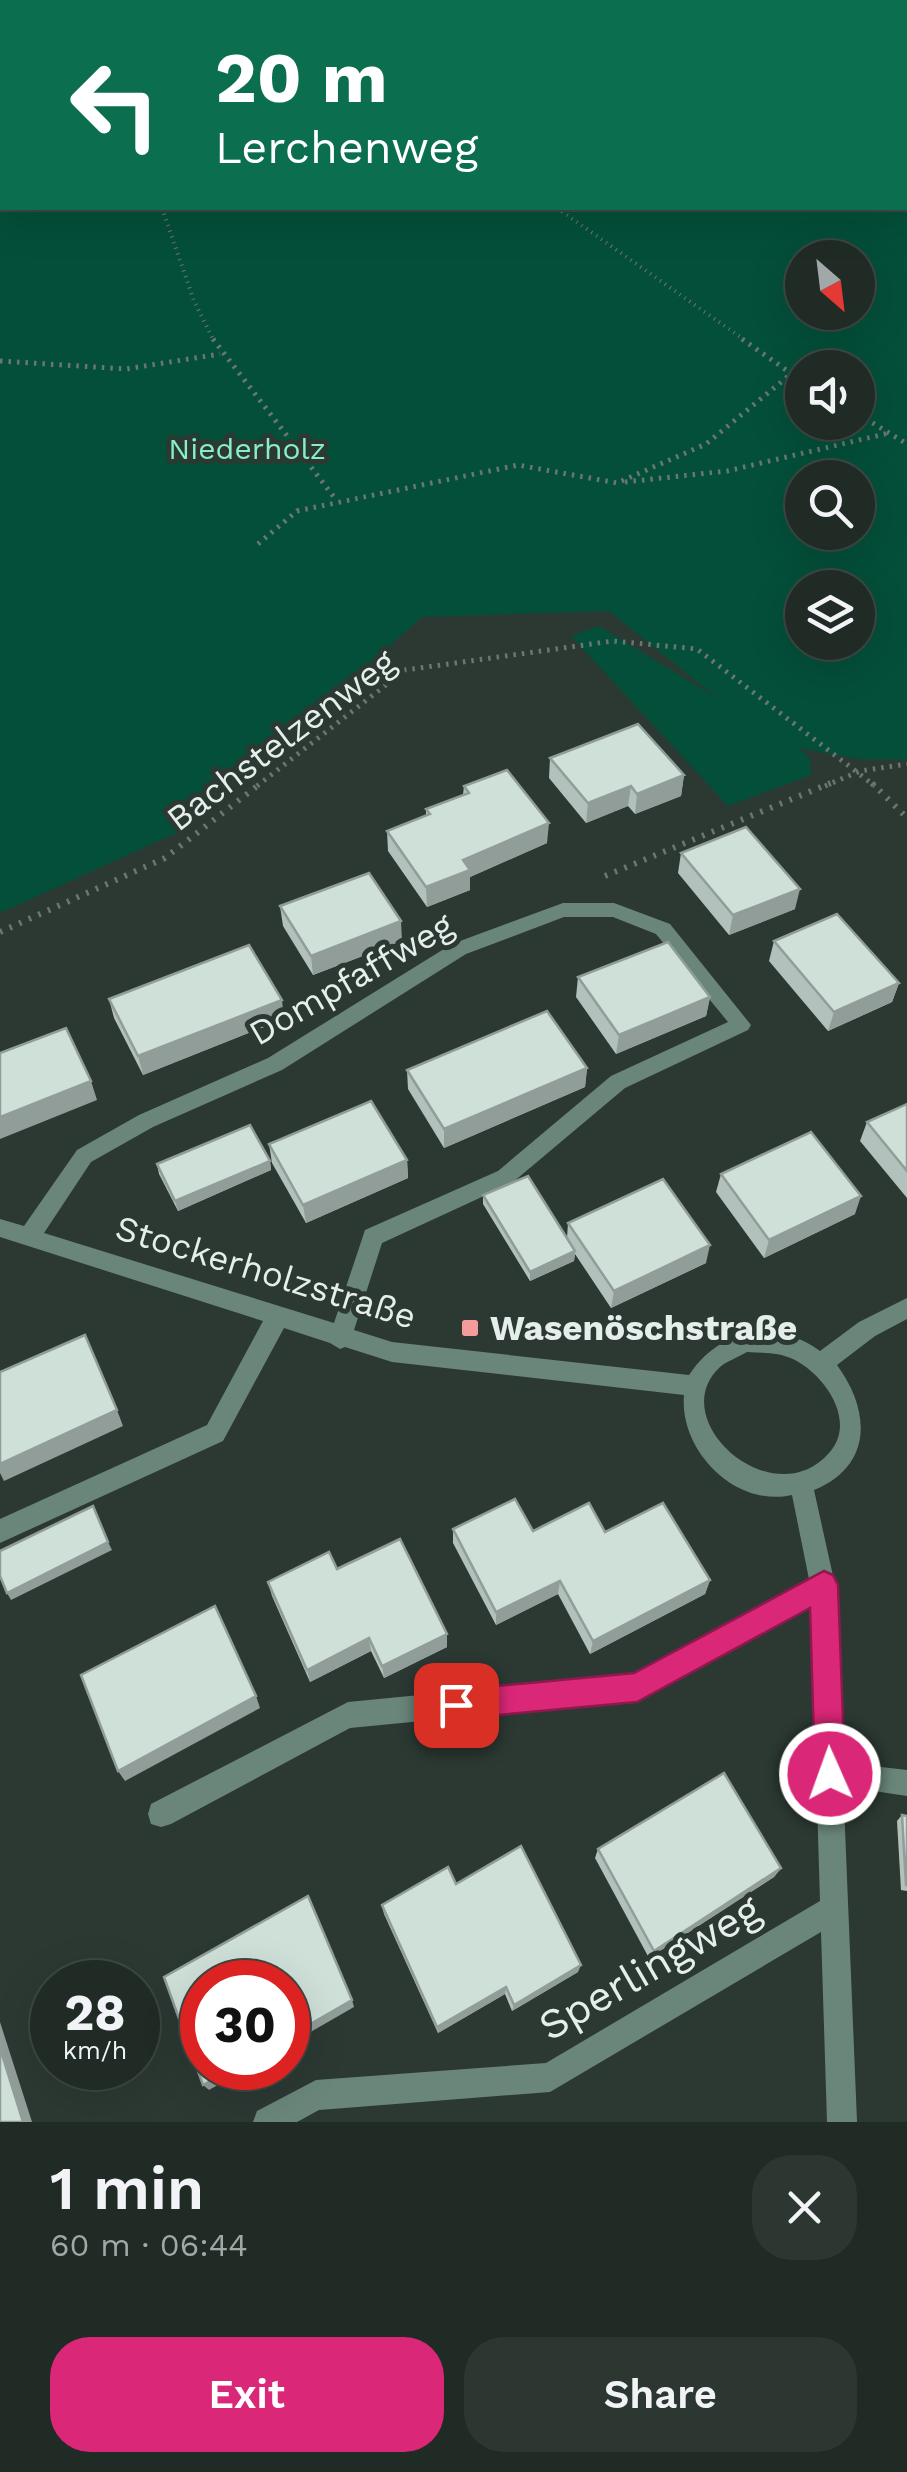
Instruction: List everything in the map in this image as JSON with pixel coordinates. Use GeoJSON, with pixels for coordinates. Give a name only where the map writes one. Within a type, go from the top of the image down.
{"type":"FeatureCollection","features":[{"type":"Feature","properties":{"kind":"street","name":"Dompfaffweg"},"geometry":{"type":"LineString","coordinates":[[30,1236],[84,1156],[146,1121],[276,1064],[459,949],[564,910]]}},
{"type":"Feature","properties":{"kind":"street"},"geometry":{"type":"LineString","coordinates":[[340,1339],[373,1237],[505,1177],[618,1082],[741,1026],[663,928],[614,910],[564,910]]}},
{"type":"Feature","properties":{"kind":"street","name":"Stockerholzstraße"},"geometry":{"type":"LineString","coordinates":[[0,1228],[340,1339],[392,1352],[696,1386]]}},
{"type":"Feature","properties":{"kind":"street"},"geometry":{"type":"LineString","coordinates":[[822,1363],[867,1329],[907,1308]]}},
{"type":"Feature","properties":{"kind":"street"},"geometry":{"type":"LineString","coordinates":[[0,1530],[215,1434],[277,1318]]}},
{"type":"Feature","properties":{"kind":"street"},"geometry":{"type":"LineString","coordinates":[[745,1342],[780,1342],[822,1363],[839,1383],[848,1407],[850,1432],[841,1455],[829,1469],[801,1483],[764,1484],[724,1466],[698,1430],[693,1414],[696,1386],[710,1361],[745,1342]]}},
{"type":"Feature","properties":{"kind":"street"},"geometry":{"type":"LineString","coordinates":[[801,1483],[824,1585],[842,2122]]}},
{"type":"Feature","properties":{"kind":"street"},"geometry":{"type":"LineString","coordinates":[[160,1814],[348,1715],[637,1687],[824,1585]]}},
{"type":"Feature","properties":{"kind":"street"},"geometry":{"type":"LineString","coordinates":[[830,1774],[907,1783]]}},
{"type":"Feature","properties":{"kind":"street","name":"Sperlingweg"},"geometry":{"type":"LineString","coordinates":[[268,2122],[316,2095],[550,2077],[835,1908]]}},
{"type":"Feature","properties":{"kind":"path"},"geometry":{"type":"LineString","coordinates":[[163,210],[194,300],[220,354],[337,501]]}},
{"type":"Feature","properties":{"kind":"path"},"geometry":{"type":"LineString","coordinates":[[560,210],[785,369]]}},
{"type":"Feature","properties":{"kind":"path"},"geometry":{"type":"LineString","coordinates":[[0,361],[126,369],[220,354]]}},
{"type":"Feature","properties":{"kind":"path"},"geometry":{"type":"LineString","coordinates":[[617,482],[706,444],[785,380]]}},
{"type":"Feature","properties":{"kind":"path"},"geometry":{"type":"LineString","coordinates":[[875,425],[907,444]]}},
{"type":"Feature","properties":{"kind":"path"},"geometry":{"type":"LineString","coordinates":[[258,544],[296,511],[518,465],[617,482],[727,471],[889,434]]}},
{"type":"Feature","properties":{"kind":"path","name":"Bachstelzenweg"},"geometry":{"type":"LineString","coordinates":[[0,932],[165,858],[404,670],[613,642],[697,649],[860,770],[907,818]]}},
{"type":"Feature","properties":{"kind":"path"},"geometry":{"type":"LineString","coordinates":[[564,910],[614,870],[860,770],[907,764]]}},
{"type":"Feature","properties":{"kind":"green space","name":"Niederholz"},"geometry":{"type":"Polygon","coordinates":[[[0,210],[907,210],[907,760],[857,759],[798,748],[810,758],[811,775],[728,806],[571,636],[599,626],[717,698],[609,611],[422,617],[183,830],[0,913],[0,210]]]}},
{"type":"Feature","properties":{"kind":"building"},"geometry":{"type":"Polygon","coordinates":[[[638,724],[684,775],[637,794],[631,786],[588,803],[550,758],[638,724]]]}},
{"type":"Feature","properties":{"kind":"building"},"geometry":{"type":"Polygon","coordinates":[[[507,770],[549,823],[463,860],[470,870],[426,887],[387,831],[430,814],[426,809],[469,793],[464,786],[507,770]]]}},
{"type":"Feature","properties":{"kind":"building"},"geometry":{"type":"Polygon","coordinates":[[[746,827],[800,889],[733,915],[681,853],[746,827]]]}},
{"type":"Feature","properties":{"kind":"building"},"geometry":{"type":"Polygon","coordinates":[[[369,873],[401,921],[311,956],[280,906],[369,873]]]}},
{"type":"Feature","properties":{"kind":"building"},"geometry":{"type":"Polygon","coordinates":[[[837,914],[899,983],[834,1012],[774,941],[837,914]]]}},
{"type":"Feature","properties":{"kind":"building"},"geometry":{"type":"Polygon","coordinates":[[[668,942],[710,997],[619,1035],[578,977],[668,942]]]}},
{"type":"Feature","properties":{"kind":"building"},"geometry":{"type":"Polygon","coordinates":[[[249,945],[282,1000],[138,1056],[109,999],[249,945]]]}},
{"type":"Feature","properties":{"kind":"building"},"geometry":{"type":"Polygon","coordinates":[[[547,1011],[587,1068],[444,1129],[407,1070],[547,1011]]]}},
{"type":"Feature","properties":{"kind":"building"},"geometry":{"type":"Polygon","coordinates":[[[66,1028],[91,1081],[0,1117],[0,1053],[66,1028]]]}},
{"type":"Feature","properties":{"kind":"building"},"geometry":{"type":"Polygon","coordinates":[[[371,1101],[407,1160],[303,1205],[269,1144],[371,1101]]]}},
{"type":"Feature","properties":{"kind":"building"},"geometry":{"type":"Polygon","coordinates":[[[907,1104],[907,1171],[867,1122],[907,1104]]]}},
{"type":"Feature","properties":{"kind":"building"},"geometry":{"type":"Polygon","coordinates":[[[250,1125],[270,1161],[175,1201],[157,1164],[250,1125]]]}},
{"type":"Feature","properties":{"kind":"building"},"geometry":{"type":"Polygon","coordinates":[[[811,1132],[861,1196],[769,1240],[721,1174],[811,1132]]]}},
{"type":"Feature","properties":{"kind":"building"},"geometry":{"type":"Polygon","coordinates":[[[528,1176],[575,1251],[530,1272],[483,1195],[528,1176]]]}},
{"type":"Feature","properties":{"kind":"building"},"geometry":{"type":"Polygon","coordinates":[[[663,1179],[710,1245],[614,1291],[568,1223],[663,1179]]]}},
{"type":"Feature","properties":{"kind":"building"},"geometry":{"type":"Polygon","coordinates":[[[85,1335],[117,1410],[0,1464],[0,1372],[85,1335]]]}},
{"type":"Feature","properties":{"kind":"building"},"geometry":{"type":"Polygon","coordinates":[[[515,1499],[533,1531],[589,1503],[605,1532],[663,1503],[710,1580],[593,1641],[560,1581],[496,1612],[453,1529],[515,1499]]]}},
{"type":"Feature","properties":{"kind":"building"},"geometry":{"type":"Polygon","coordinates":[[[93,1506],[108,1542],[7,1593],[0,1576],[0,1551],[93,1506]]]}},
{"type":"Feature","properties":{"kind":"building"},"geometry":{"type":"Polygon","coordinates":[[[400,1539],[447,1634],[382,1666],[369,1638],[307,1670],[268,1582],[329,1552],[337,1569],[400,1539]]]}},
{"type":"Feature","properties":{"kind":"building"},"geometry":{"type":"Polygon","coordinates":[[[215,1606],[256,1696],[118,1771],[81,1675],[215,1606]]]}},
{"type":"Feature","properties":{"kind":"building"},"geometry":{"type":"Polygon","coordinates":[[[724,1773],[781,1868],[654,1951],[598,1849],[724,1773]]]}},
{"type":"Feature","properties":{"kind":"building"},"geometry":{"type":"Polygon","coordinates":[[[902,1815],[907,1816],[907,1885],[906,1885],[902,1815]]]}},
{"type":"Feature","properties":{"kind":"building"},"geometry":{"type":"Polygon","coordinates":[[[521,1846],[581,1965],[514,2005],[506,1987],[437,2027],[382,1905],[448,1867],[456,1884],[521,1846]]]}},
{"type":"Feature","properties":{"kind":"building"},"geometry":{"type":"Polygon","coordinates":[[[308,1896],[352,2000],[310,2024],[310,1960],[194,1960],[308,1896]]]}},
{"type":"Feature","properties":{"kind":"building"},"geometry":{"type":"Polygon","coordinates":[[[180,1968],[180,2021],[164,1977],[180,1968]]]}},
{"type":"Feature","properties":{"kind":"building"},"geometry":{"type":"Polygon","coordinates":[[[0,2048],[23,2122],[0,2122],[0,2048]]]}},
{"type":"Feature","properties":{"kind":"place","name":"Wasenöschstraße"},"geometry":{"type":"Point","coordinates":[470,1328]}},
{"type":"Feature","properties":{"kind":"route"},"geometry":{"type":"LineString","coordinates":[[456,1705],[637,1687],[824,1585],[830,1774]]}}]}
